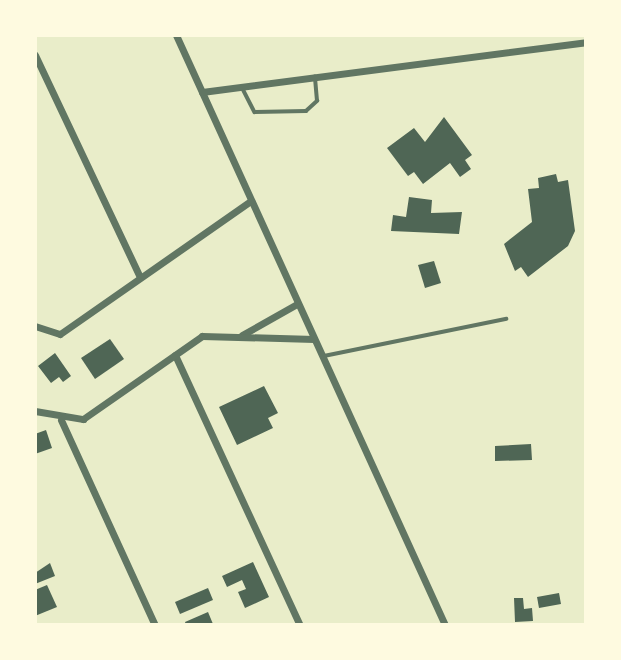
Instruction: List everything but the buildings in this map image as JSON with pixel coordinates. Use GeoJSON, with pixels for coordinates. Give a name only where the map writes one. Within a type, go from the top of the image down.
{"type":"FeatureCollection","features":[{"type":"Feature","properties":{"kind":"street"},"geometry":{"type":"LineString","coordinates":[[176,35],[445,625]]}},
{"type":"Feature","properties":{"kind":"street"},"geometry":{"type":"LineString","coordinates":[[202,92],[586,42]]}},
{"type":"Feature","properties":{"kind":"street"},"geometry":{"type":"LineString","coordinates":[[35,55],[140,277]]}},
{"type":"Feature","properties":{"kind":"street"},"geometry":{"type":"LineString","coordinates":[[35,326],[60,334],[251,201]]}},
{"type":"Feature","properties":{"kind":"street"},"geometry":{"type":"LineString","coordinates":[[241,335],[297,304]]}},
{"type":"Feature","properties":{"kind":"street"},"geometry":{"type":"LineString","coordinates":[[35,411],[61,420],[101,410],[202,336],[314,339]]}},
{"type":"Feature","properties":{"kind":"street"},"geometry":{"type":"LineString","coordinates":[[175,355],[300,625]]}},
{"type":"Feature","properties":{"kind":"street"},"geometry":{"type":"LineString","coordinates":[[61,420],[155,625]]}},
{"type":"Feature","properties":{"kind":"lane"},"geometry":{"type":"LineString","coordinates":[[242,87],[255,112],[306,111],[317,101],[315,77]]}},
{"type":"Feature","properties":{"kind":"lane"},"geometry":{"type":"LineString","coordinates":[[322,356],[506,320]]}}]}
